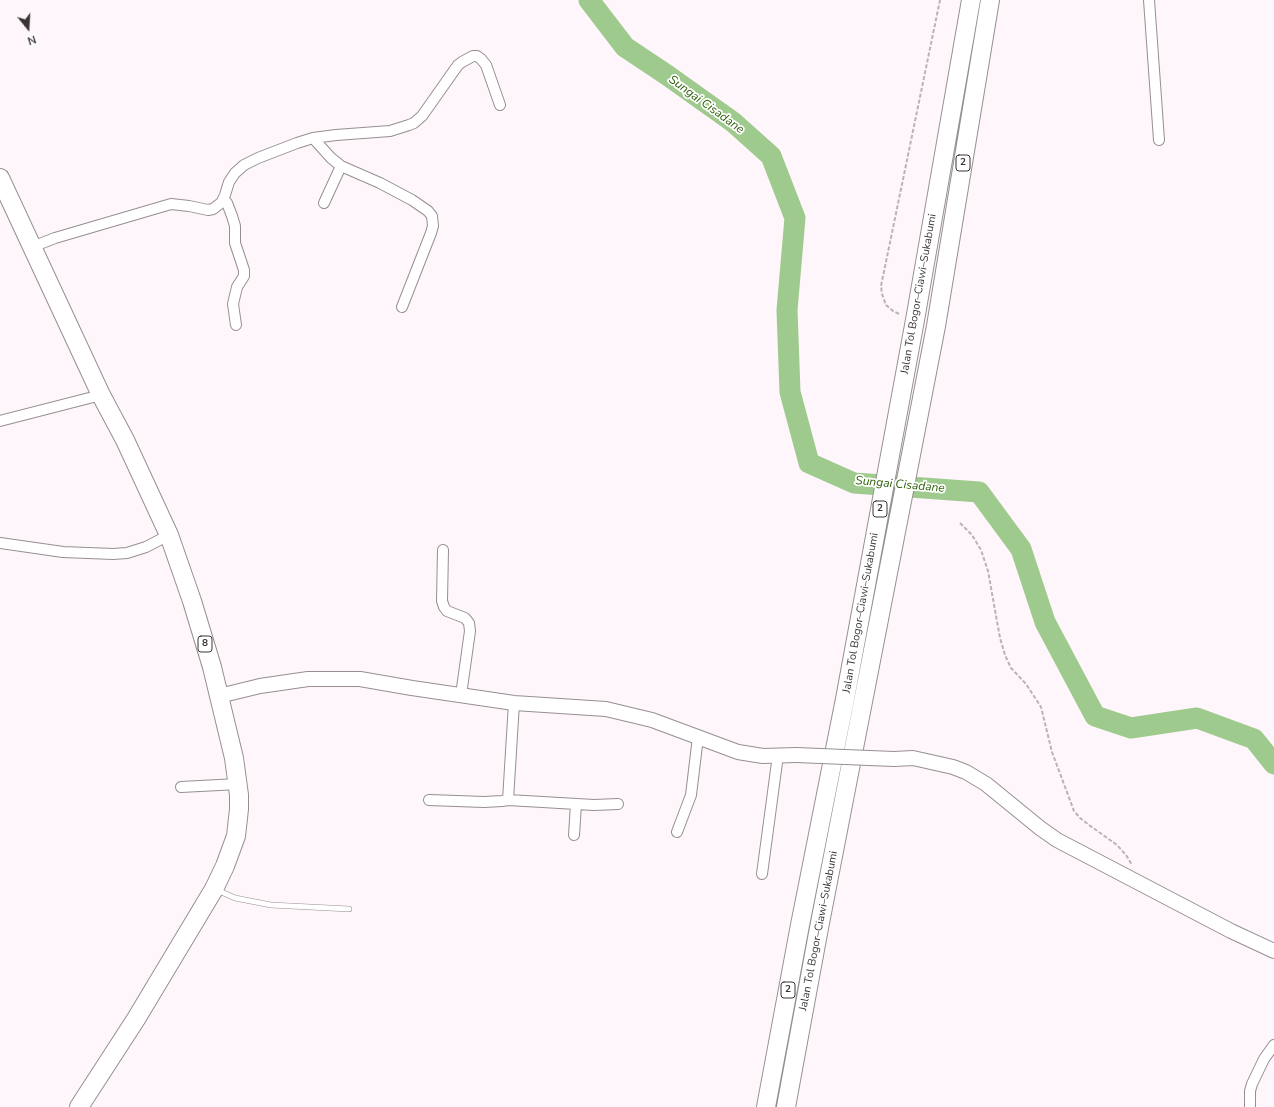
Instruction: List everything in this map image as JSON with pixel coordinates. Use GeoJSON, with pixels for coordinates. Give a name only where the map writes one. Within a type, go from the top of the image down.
{"type":"FeatureCollection","features":[{"type":"Feature","properties":{"kind":"highway","name":"Jalan Tol Bogor–Ciawi–Sukabumi"},"geometry":{"type":"LineString","coordinates":[[786,1107],[819,928],[854,700],[907,317],[971,0]]}},
{"type":"Feature","properties":{"kind":"highway","name":"Jalan Tol Bogor–Ciawi–Sukabumi"},"geometry":{"type":"LineString","coordinates":[[766,1107],[800,925],[854,700],[936,326],[990,0]]}},
{"type":"Feature","properties":{"kind":"highway","name":"8"},"geometry":{"type":"LineString","coordinates":[[0,178],[101,395],[125,440],[169,535],[192,602],[219,696],[234,758],[238,784],[239,810],[236,836],[225,866],[214,889],[136,1019],[79,1107]]}},
{"type":"Feature","properties":{"kind":"street"},"geometry":{"type":"LineString","coordinates":[[1149,0],[1159,140]]}},
{"type":"Feature","properties":{"kind":"street"},"geometry":{"type":"LineString","coordinates":[[32,247],[55,238],[165,206],[176,204],[208,210],[216,207],[224,199],[231,178],[239,168],[279,149],[297,142],[314,138],[390,131],[414,123],[422,116],[458,65],[473,56],[477,56],[486,65],[500,105]]}},
{"type":"Feature","properties":{"kind":"street"},"geometry":{"type":"LineString","coordinates":[[314,138],[331,158],[341,166],[380,182],[428,210],[432,216],[434,226],[402,307]]}},
{"type":"Feature","properties":{"kind":"street"},"geometry":{"type":"LineString","coordinates":[[324,203],[341,166]]}},
{"type":"Feature","properties":{"kind":"street"},"geometry":{"type":"LineString","coordinates":[[224,199],[227,203],[235,226],[235,243],[244,270],[244,276],[237,288],[234,300],[236,325]]}},
{"type":"Feature","properties":{"kind":"street"},"geometry":{"type":"LineString","coordinates":[[0,420],[101,395]]}},
{"type":"Feature","properties":{"kind":"street"},"geometry":{"type":"LineString","coordinates":[[0,542],[63,552],[113,554],[127,553],[146,547],[169,535]]}},
{"type":"Feature","properties":{"kind":"street"},"geometry":{"type":"LineString","coordinates":[[443,550],[442,601],[444,607],[447,611],[465,618],[469,623],[470,631],[461,696]]}},
{"type":"Feature","properties":{"kind":"street"},"geometry":{"type":"LineString","coordinates":[[219,696],[260,686],[308,679],[360,679],[461,696],[514,703],[606,709],[652,720],[738,752],[754,755],[894,759],[913,758],[952,767],[966,772],[986,784],[1057,840],[1231,931],[1274,951]]}},
{"type":"Feature","properties":{"kind":"street"},"geometry":{"type":"LineString","coordinates":[[508,800],[514,703]]}},
{"type":"Feature","properties":{"kind":"street"},"geometry":{"type":"LineString","coordinates":[[677,832],[691,795],[698,737]]}},
{"type":"Feature","properties":{"kind":"street"},"geometry":{"type":"LineString","coordinates":[[762,874],[778,755]]}},
{"type":"Feature","properties":{"kind":"street"},"geometry":{"type":"LineString","coordinates":[[181,787],[238,784]]}},
{"type":"Feature","properties":{"kind":"street"},"geometry":{"type":"LineString","coordinates":[[429,800],[484,802],[508,800],[594,805],[618,804]]}},
{"type":"Feature","properties":{"kind":"street"},"geometry":{"type":"LineString","coordinates":[[574,836],[576,804]]}},
{"type":"Feature","properties":{"kind":"street"},"geometry":{"type":"LineString","coordinates":[[1250,1107],[1250,1091],[1264,1059],[1274,1045]]}},
{"type":"Feature","properties":{"kind":"lane"},"geometry":{"type":"LineString","coordinates":[[214,889],[235,898],[271,905],[349,909]]}},
{"type":"Feature","properties":{"kind":"path"},"geometry":{"type":"LineString","coordinates":[[907,317],[893,311],[886,305],[881,286],[940,0]]}},
{"type":"Feature","properties":{"kind":"path"},"geometry":{"type":"LineString","coordinates":[[960,523],[977,541],[981,550],[988,571],[1000,638],[1005,655],[1011,668],[1026,684],[1041,707],[1052,752],[1074,811],[1080,818],[1117,845],[1126,854],[1134,869],[1131,879]]}},
{"type":"Feature","properties":{"kind":"waterway","name":"Sungai Cisadane"},"geometry":{"type":"LineString","coordinates":[[589,0],[625,47],[733,122],[771,156],[795,218],[787,310],[790,392],[809,463],[854,483],[979,492],[1021,549],[1045,622],[1095,716],[1131,728],[1197,718],[1254,739],[1274,764]]}}]}
